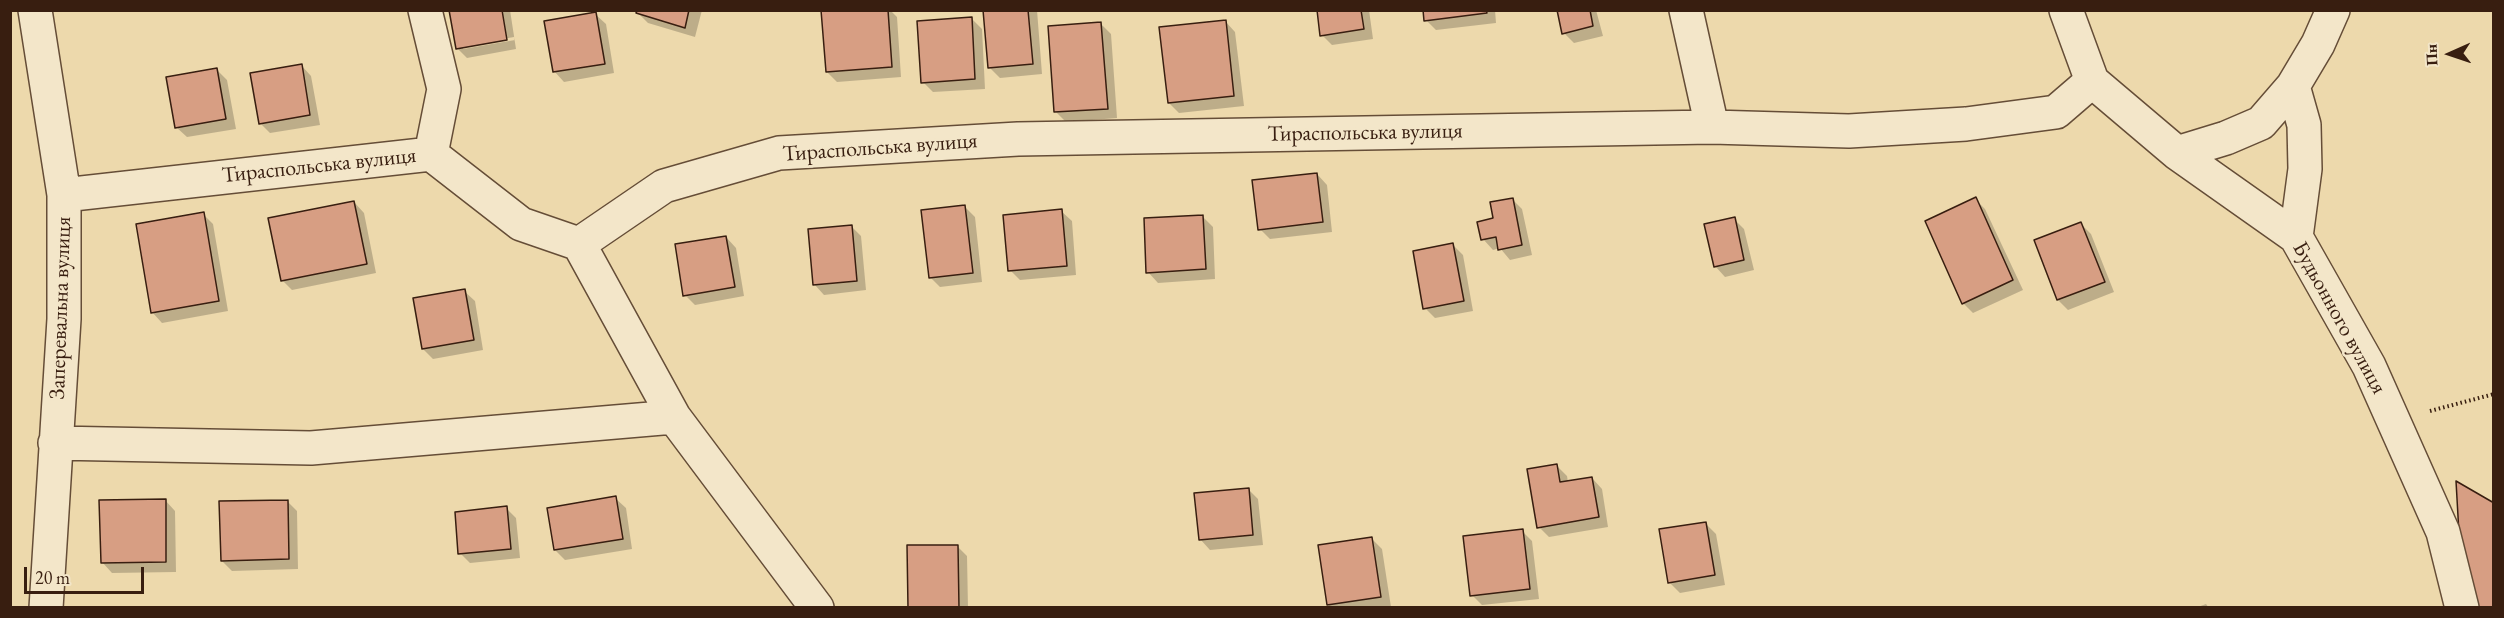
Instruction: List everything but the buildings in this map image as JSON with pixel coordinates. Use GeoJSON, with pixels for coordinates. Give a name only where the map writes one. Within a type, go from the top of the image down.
{"type":"FeatureCollection","features":[{"type":"Feature","properties":{"kind":"street","name":"Заперевальна вулиця"},"geometry":{"type":"LineString","coordinates":[[35,10],[64,195],[64,319],[46,608]]}},
{"type":"Feature","properties":{"kind":"street"},"geometry":{"type":"LineString","coordinates":[[424,10],[444,89],[431,154]]}},
{"type":"Feature","properties":{"kind":"street"},"geometry":{"type":"LineString","coordinates":[[1686,10],[1712,127]]}},
{"type":"Feature","properties":{"kind":"street","name":"Будьонного вулиця"},"geometry":{"type":"LineString","coordinates":[[2066,10],[2092,81],[2177,153],[2296,237],[2368,366],[2443,531],[2462,608]]}},
{"type":"Feature","properties":{"kind":"street"},"geometry":{"type":"LineString","coordinates":[[2177,153],[2226,138],[2261,123],[2293,86],[2318,44],[2333,10]]}},
{"type":"Feature","properties":{"kind":"street","name":"Тираспольська вулиця"},"geometry":{"type":"LineString","coordinates":[[64,195],[431,154],[520,224],[579,244],[664,186],[779,153],[1018,139],[1712,127],[1849,131],[1966,124],[2056,112],[2092,81]]}},
{"type":"Feature","properties":{"kind":"street"},"geometry":{"type":"LineString","coordinates":[[2293,86],[2304,125],[2305,169],[2296,237]]}},
{"type":"Feature","properties":{"kind":"street"},"geometry":{"type":"LineString","coordinates":[[579,244],[674,417],[817,608]]}},
{"type":"Feature","properties":{"kind":"street"},"geometry":{"type":"LineString","coordinates":[[55,443],[311,448],[674,417]]}},
{"type":"Feature","properties":{"kind":"path"},"geometry":{"type":"LineString","coordinates":[[2393,421],[2493,394]]}}]}
